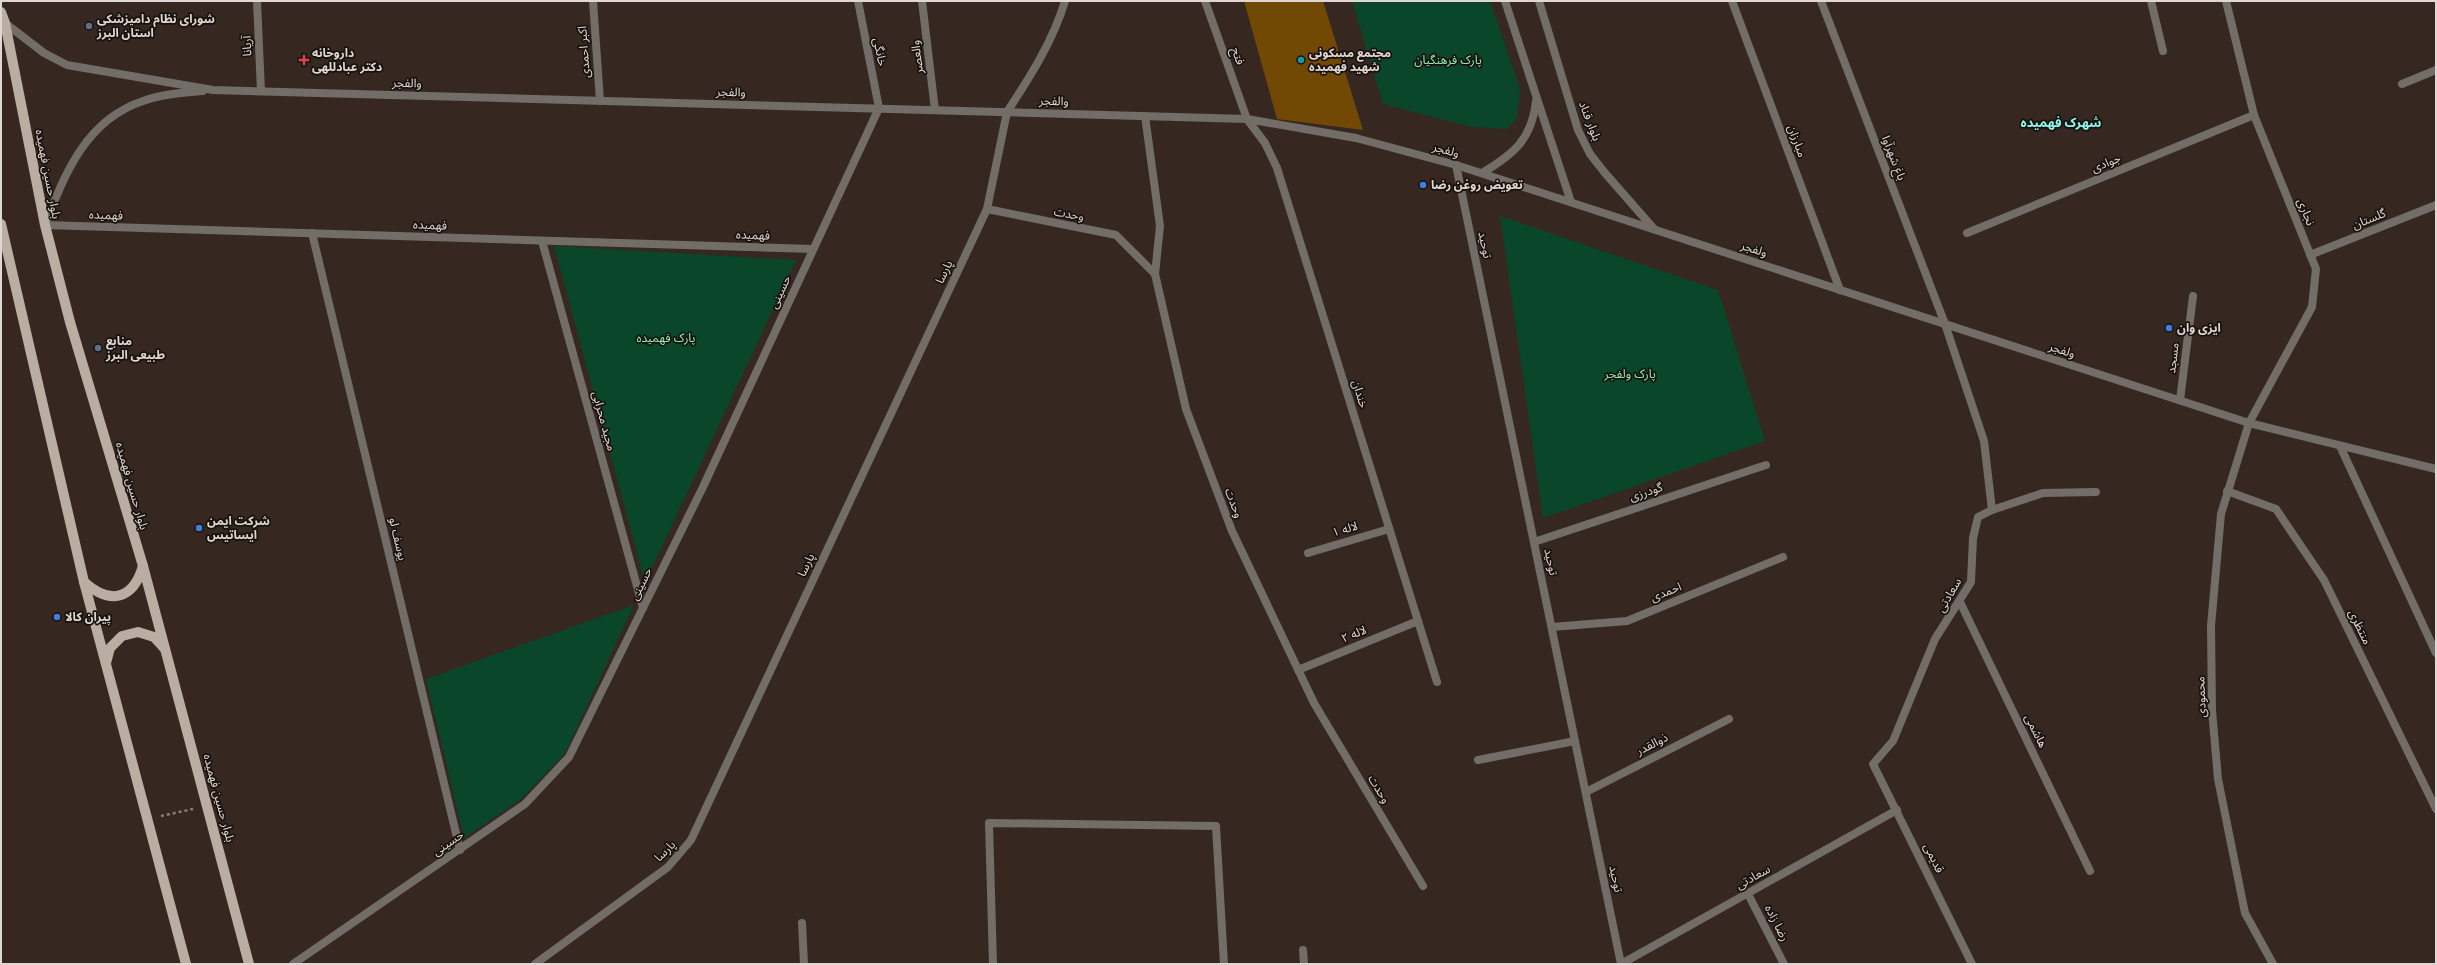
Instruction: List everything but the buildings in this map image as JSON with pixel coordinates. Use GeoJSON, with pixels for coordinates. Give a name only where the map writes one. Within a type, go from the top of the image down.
{"type":"FeatureCollection","features":[{"type":"Feature","properties":{"kind":"main road","name":"بلوار حسین فهمیده"},"geometry":{"type":"LineString","coordinates":[[1,12],[5,23],[45,224],[70,322],[143,566],[249,964]]}},
{"type":"Feature","properties":{"kind":"main road"},"geometry":{"type":"LineString","coordinates":[[1,224],[84,582],[186,964]]}},
{"type":"Feature","properties":{"kind":"main road"},"geometry":{"type":"LineString","coordinates":[[84,582],[96,593],[111,597],[127,593],[138,581],[143,566]]}},
{"type":"Feature","properties":{"kind":"main road"},"geometry":{"type":"LineString","coordinates":[[106,664],[110,648],[122,636],[138,632],[154,637],[165,649]]}},
{"type":"Feature","properties":{"kind":"street","name":"آریانا"},"geometry":{"type":"LineString","coordinates":[[258,1],[261,91]]}},
{"type":"Feature","properties":{"kind":"street","name":"اکبر احمدی"},"geometry":{"type":"LineString","coordinates":[[593,1],[600,100]]}},
{"type":"Feature","properties":{"kind":"street","name":"خانگی"},"geometry":{"type":"LineString","coordinates":[[858,1],[879,108]]}},
{"type":"Feature","properties":{"kind":"street","name":"والعصر"},"geometry":{"type":"LineString","coordinates":[[922,1],[935,110]]}},
{"type":"Feature","properties":{"kind":"street"},"geometry":{"type":"LineString","coordinates":[[1007,112],[1024,87],[1057,26],[1065,1]]}},
{"type":"Feature","properties":{"kind":"street","name":"فتح"},"geometry":{"type":"LineString","coordinates":[[1205,1],[1247,119]]}},
{"type":"Feature","properties":{"kind":"street"},"geometry":{"type":"LineString","coordinates":[[1504,1],[1571,202]]}},
{"type":"Feature","properties":{"kind":"street","name":"بلوار قناد"},"geometry":{"type":"LineString","coordinates":[[1539,1],[1578,130],[1590,154],[1655,229]]}},
{"type":"Feature","properties":{"kind":"street","name":"مبارزان"},"geometry":{"type":"LineString","coordinates":[[1732,1],[1840,290]]}},
{"type":"Feature","properties":{"kind":"street","name":"باغ شهرآوا"},"geometry":{"type":"LineString","coordinates":[[1820,1],[1945,324],[1984,441],[1992,510]]}},
{"type":"Feature","properties":{"kind":"street"},"geometry":{"type":"LineString","coordinates":[[2150,1],[2163,51]]}},
{"type":"Feature","properties":{"kind":"street","name":"نجاری"},"geometry":{"type":"LineString","coordinates":[[2226,1],[2254,115],[2316,269],[2312,307],[2249,423]]}},
{"type":"Feature","properties":{"kind":"street"},"geometry":{"type":"LineString","coordinates":[[5,23],[44,53],[67,64],[213,90]]}},
{"type":"Feature","properties":{"kind":"street"},"geometry":{"type":"LineString","coordinates":[[2402,84],[2436,70]]}},
{"type":"Feature","properties":{"kind":"street","name":"والفجر"},"geometry":{"type":"LineString","coordinates":[[213,90],[1247,119]]}},
{"type":"Feature","properties":{"kind":"street"},"geometry":{"type":"LineString","coordinates":[[45,224],[73,159],[108,118],[144,101],[163,96],[213,90]]}},
{"type":"Feature","properties":{"kind":"street"},"geometry":{"type":"LineString","coordinates":[[1482,173],[1508,156],[1526,138],[1534,119],[1537,98]]}},
{"type":"Feature","properties":{"kind":"street","name":"حسینی"},"geometry":{"type":"LineString","coordinates":[[294,964],[460,850],[524,804],[569,757],[702,487],[879,108]]}},
{"type":"Feature","properties":{"kind":"street","name":"پارسا"},"geometry":{"type":"LineString","coordinates":[[534,964],[668,866],[690,840],[987,209],[1007,112]]}},
{"type":"Feature","properties":{"kind":"street","name":"جوادی"},"geometry":{"type":"LineString","coordinates":[[1967,233],[2254,115]]}},
{"type":"Feature","properties":{"kind":"street"},"geometry":{"type":"LineString","coordinates":[[1145,116],[1160,226],[1155,274]]}},
{"type":"Feature","properties":{"kind":"street","name":"ولفجر"},"geometry":{"type":"LineString","coordinates":[[1247,119],[1356,138],[1456,165],[2249,423],[2436,469]]}},
{"type":"Feature","properties":{"kind":"street","name":"خندان"},"geometry":{"type":"LineString","coordinates":[[1247,119],[1265,143],[1277,168],[1437,682]]}},
{"type":"Feature","properties":{"kind":"street","name":"توحید"},"geometry":{"type":"LineString","coordinates":[[1456,165],[1621,964]]}},
{"type":"Feature","properties":{"kind":"street","name":"گلستان"},"geometry":{"type":"LineString","coordinates":[[2310,255],[2436,205]]}},
{"type":"Feature","properties":{"kind":"street","name":"وحدت"},"geometry":{"type":"LineString","coordinates":[[987,209],[1116,235],[1155,274],[1186,409],[1232,532],[1314,703],[1423,886]]}},
{"type":"Feature","properties":{"kind":"street","name":"فهمیده"},"geometry":{"type":"LineString","coordinates":[[45,224],[813,249]]}},
{"type":"Feature","properties":{"kind":"street","name":"یوسف لو"},"geometry":{"type":"LineString","coordinates":[[312,233],[460,850]]}},
{"type":"Feature","properties":{"kind":"street","name":"مجید محرابی"},"geometry":{"type":"LineString","coordinates":[[542,241],[643,608]]}},
{"type":"Feature","properties":{"kind":"street","name":"مسجد"},"geometry":{"type":"LineString","coordinates":[[2180,400],[2193,296]]}},
{"type":"Feature","properties":{"kind":"street","name":"محمودی"},"geometry":{"type":"LineString","coordinates":[[2249,423],[2221,514],[2211,626],[2212,710],[2218,779],[2245,913],[2274,964]]}},
{"type":"Feature","properties":{"kind":"street"},"geometry":{"type":"LineString","coordinates":[[2340,446],[2436,653]]}},
{"type":"Feature","properties":{"kind":"street","name":"گودرزی"},"geometry":{"type":"LineString","coordinates":[[1534,542],[1766,465]]}},
{"type":"Feature","properties":{"kind":"street","name":"منتظری"},"geometry":{"type":"LineString","coordinates":[[2227,491],[2276,509],[2324,580],[2436,809]]}},
{"type":"Feature","properties":{"kind":"street","name":"سعادتی"},"geometry":{"type":"LineString","coordinates":[[1873,764],[1893,741],[1935,640],[1960,602],[1971,582],[1973,538],[1978,517],[1992,510],[2043,493],[2096,492]]}},
{"type":"Feature","properties":{"kind":"street","name":"لاله ۱"},"geometry":{"type":"LineString","coordinates":[[1308,553],[1389,529]]}},
{"type":"Feature","properties":{"kind":"street","name":"احمدی"},"geometry":{"type":"LineString","coordinates":[[1552,627],[1627,621],[1783,557]]}},
{"type":"Feature","properties":{"kind":"street","name":"هاشمی"},"geometry":{"type":"LineString","coordinates":[[1960,602],[2090,871]]}},
{"type":"Feature","properties":{"kind":"street","name":"لاله ۲"},"geometry":{"type":"LineString","coordinates":[[1298,670],[1418,621]]}},
{"type":"Feature","properties":{"kind":"street","name":"ذوالقدر"},"geometry":{"type":"LineString","coordinates":[[1586,792],[1730,718]]}},
{"type":"Feature","properties":{"kind":"street"},"geometry":{"type":"LineString","coordinates":[[1478,760],[1575,741]]}},
{"type":"Feature","properties":{"kind":"street","name":"قدیمی"},"geometry":{"type":"LineString","coordinates":[[1873,764],[1972,964]]}},
{"type":"Feature","properties":{"kind":"street","name":"سعادتی"},"geometry":{"type":"LineString","coordinates":[[1621,964],[1897,810]]}},
{"type":"Feature","properties":{"kind":"street"},"geometry":{"type":"LineString","coordinates":[[993,964],[989,823],[1216,826],[1224,964]]}},
{"type":"Feature","properties":{"kind":"street","name":"رضا زاده"},"geometry":{"type":"LineString","coordinates":[[1748,894],[1784,964]]}},
{"type":"Feature","properties":{"kind":"street"},"geometry":{"type":"LineString","coordinates":[[802,923],[804,964]]}},
{"type":"Feature","properties":{"kind":"street"},"geometry":{"type":"LineString","coordinates":[[1303,950],[1304,964]]}},
{"type":"Feature","properties":{"kind":"path"},"geometry":{"type":"LineString","coordinates":[[147,819],[207,806]]}},
{"type":"Feature","properties":{"kind":"green space","name":"پارک فرهنگیان"},"geometry":{"type":"Polygon","coordinates":[[[1352,1],[1490,1],[1520,89],[1517,118],[1507,129],[1471,127],[1383,104],[1352,1]]]}},
{"type":"Feature","properties":{"kind":"green space","name":"پارک ولفجر"},"geometry":{"type":"Polygon","coordinates":[[[1500,216],[1718,290],[1765,441],[1543,518],[1500,216]]]}},
{"type":"Feature","properties":{"kind":"green space","name":"پارک فهمیده"},"geometry":{"type":"Polygon","coordinates":[[[554,246],[796,260],[645,583],[554,246]]]}},
{"type":"Feature","properties":{"kind":"green space"},"geometry":{"type":"Polygon","coordinates":[[[634,605],[565,753],[521,799],[464,838],[426,679],[634,605]]]}},
{"type":"Feature","properties":{"kind":"place","name":"شورای نظام دامپزشکی استان البرز"},"geometry":{"type":"Point","coordinates":[89,26]}},
{"type":"Feature","properties":{"kind":"place","name":"داروخانه دکتر عبادللهی"},"geometry":{"type":"Point","coordinates":[304,60]}},
{"type":"Feature","properties":{"kind":"place","name":"مجتمع مسکونی شهید فهمیده"},"geometry":{"type":"Point","coordinates":[1301,60]}},
{"type":"Feature","properties":{"kind":"place","name":"تعویض روغن رضا"},"geometry":{"type":"Point","coordinates":[1423,185]}},
{"type":"Feature","properties":{"kind":"place","name":"ایزی وان"},"geometry":{"type":"Point","coordinates":[2169,328]}},
{"type":"Feature","properties":{"kind":"place","name":"منابع طبیعی البرز"},"geometry":{"type":"Point","coordinates":[98,348]}},
{"type":"Feature","properties":{"kind":"place","name":"شرکت ایمن ایساتیس"},"geometry":{"type":"Point","coordinates":[199,528]}},
{"type":"Feature","properties":{"kind":"place","name":"پیران کالا"},"geometry":{"type":"Point","coordinates":[57,617]}},
{"type":"Feature","properties":{"kind":"district","name":"شهرک فهمیده"},"geometry":{"type":"Point","coordinates":[2061,122]}}]}
